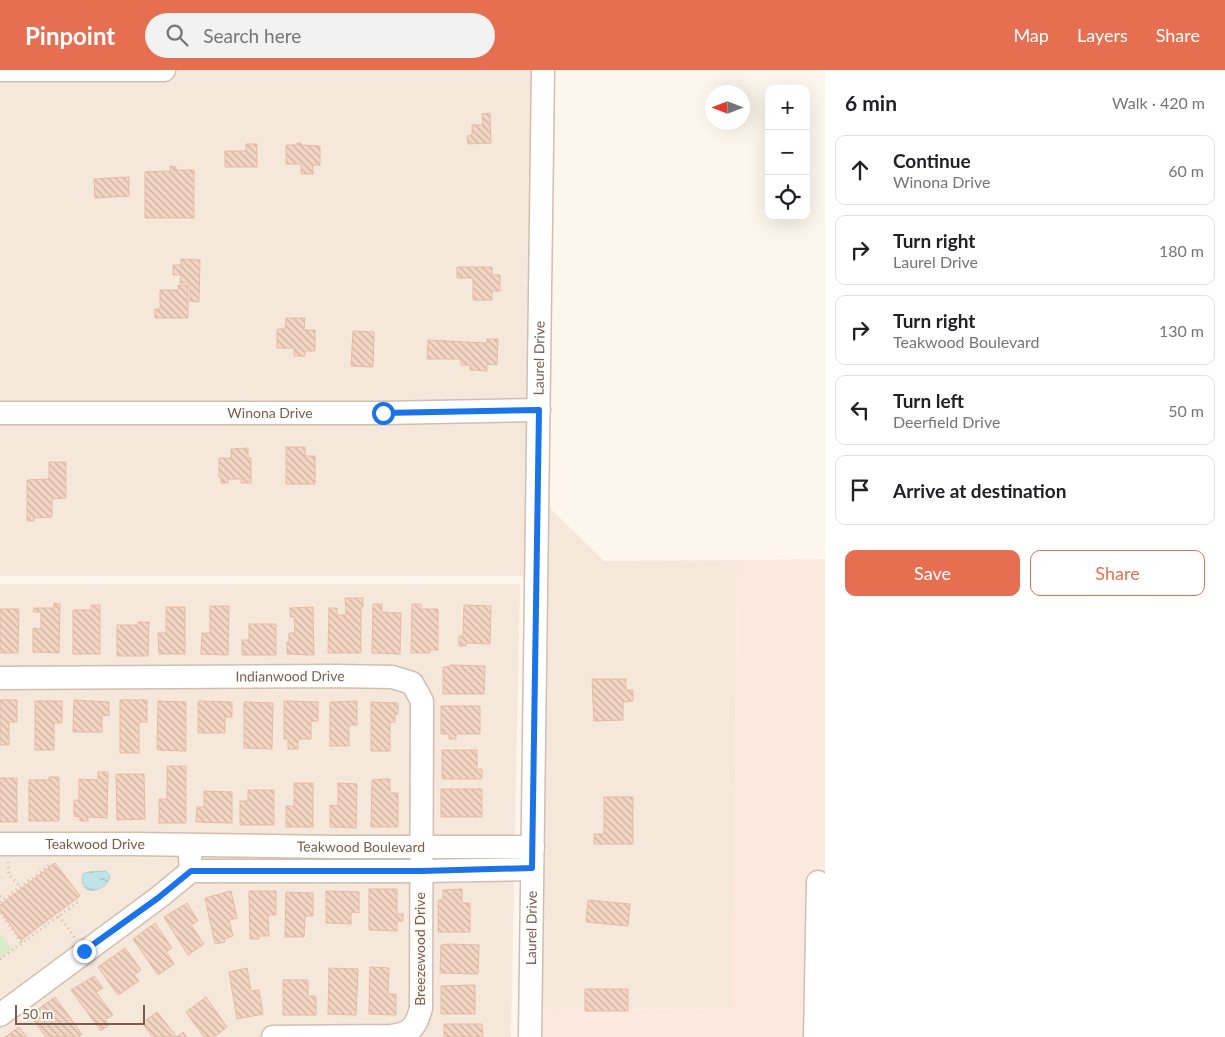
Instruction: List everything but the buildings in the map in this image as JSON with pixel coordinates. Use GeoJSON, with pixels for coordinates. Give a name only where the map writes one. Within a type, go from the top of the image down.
{"type":"FeatureCollection","features":[{"type":"Feature","properties":{"kind":"street"},"geometry":{"type":"LineString","coordinates":[[0,70],[164,70]]}},
{"type":"Feature","properties":{"kind":"street","name":"Laurel Drive"},"geometry":{"type":"LineString","coordinates":[[530,1037],[542,70]]}},
{"type":"Feature","properties":{"kind":"street","name":"Winona Drive"},"geometry":{"type":"LineString","coordinates":[[0,413],[383,413],[539,410]]}},
{"type":"Feature","properties":{"kind":"street","name":"Indianwood Drive"},"geometry":{"type":"LineString","coordinates":[[0,678],[336,676],[392,677],[412,683],[422,701],[422,847]]}},
{"type":"Feature","properties":{"kind":"street","name":"Teakwood Drive"},"geometry":{"type":"LineString","coordinates":[[4,844],[189,845]]}},
{"type":"Feature","properties":{"kind":"street"},"geometry":{"type":"LineString","coordinates":[[0,1015],[158,898],[191,871],[189,845]]}},
{"type":"Feature","properties":{"kind":"street","name":"Teakwood Boulevard"},"geometry":{"type":"LineString","coordinates":[[189,845],[422,847],[533,858]]}},
{"type":"Feature","properties":{"kind":"street","name":"Breezewood Drive"},"geometry":{"type":"LineString","coordinates":[[273,1037],[404,1035],[417,1024],[421,1008],[422,847]]}},
{"type":"Feature","properties":{"kind":"street","name":"Teakwood Boulevard"},"geometry":{"type":"LineString","coordinates":[[191,871],[421,871],[533,858]]}},
{"type":"Feature","properties":{"kind":"street"},"geometry":{"type":"LineString","coordinates":[[815,1037],[818,882]]}},
{"type":"Feature","properties":{"kind":"path"},"geometry":{"type":"LineString","coordinates":[[4,844],[8,872],[21,887]]}},
{"type":"Feature","properties":{"kind":"path"},"geometry":{"type":"LineString","coordinates":[[0,902],[52,863],[57,864]]}},
{"type":"Feature","properties":{"kind":"path"},"geometry":{"type":"LineString","coordinates":[[0,896],[4,899]]}},
{"type":"Feature","properties":{"kind":"path"},"geometry":{"type":"LineString","coordinates":[[0,959],[78,902]]}},
{"type":"Feature","properties":{"kind":"path"},"geometry":{"type":"LineString","coordinates":[[0,913],[22,943]]}},
{"type":"Feature","properties":{"kind":"path"},"geometry":{"type":"LineString","coordinates":[[59,916],[84,951]]}},
{"type":"Feature","properties":{"kind":"shaded area"},"geometry":{"type":"Polygon","coordinates":[[[0,70],[532,70],[526,579],[520,576],[0,576],[0,70]]]}},
{"type":"Feature","properties":{"kind":"shaded area"},"geometry":{"type":"Polygon","coordinates":[[[547,505],[604,561],[737,560],[733,1008],[540,1009],[547,505]]]}},
{"type":"Feature","properties":{"kind":"shaded area"},"geometry":{"type":"Polygon","coordinates":[[[825,559],[825,1037],[540,1037],[540,1009],[733,1008],[737,560],[825,559]]]}},
{"type":"Feature","properties":{"kind":"shaded area"},"geometry":{"type":"Polygon","coordinates":[[[0,584],[520,584],[511,1037],[0,1037],[0,584]]]}},
{"type":"Feature","properties":{"kind":"green space"},"geometry":{"type":"Polygon","coordinates":[[[0,933],[12,949],[0,958],[0,933]]]}},
{"type":"Feature","properties":{"kind":"water"},"geometry":{"type":"Polygon","coordinates":[[[106,871],[110,876],[104,886],[94,890],[89,890],[85,887],[83,874],[106,871]]]}},
{"type":"Feature","properties":{"kind":"route"},"geometry":{"type":"LineString","coordinates":[[84,951],[158,898],[191,871],[421,871],[532,868],[539,410],[383,413]]}}]}
